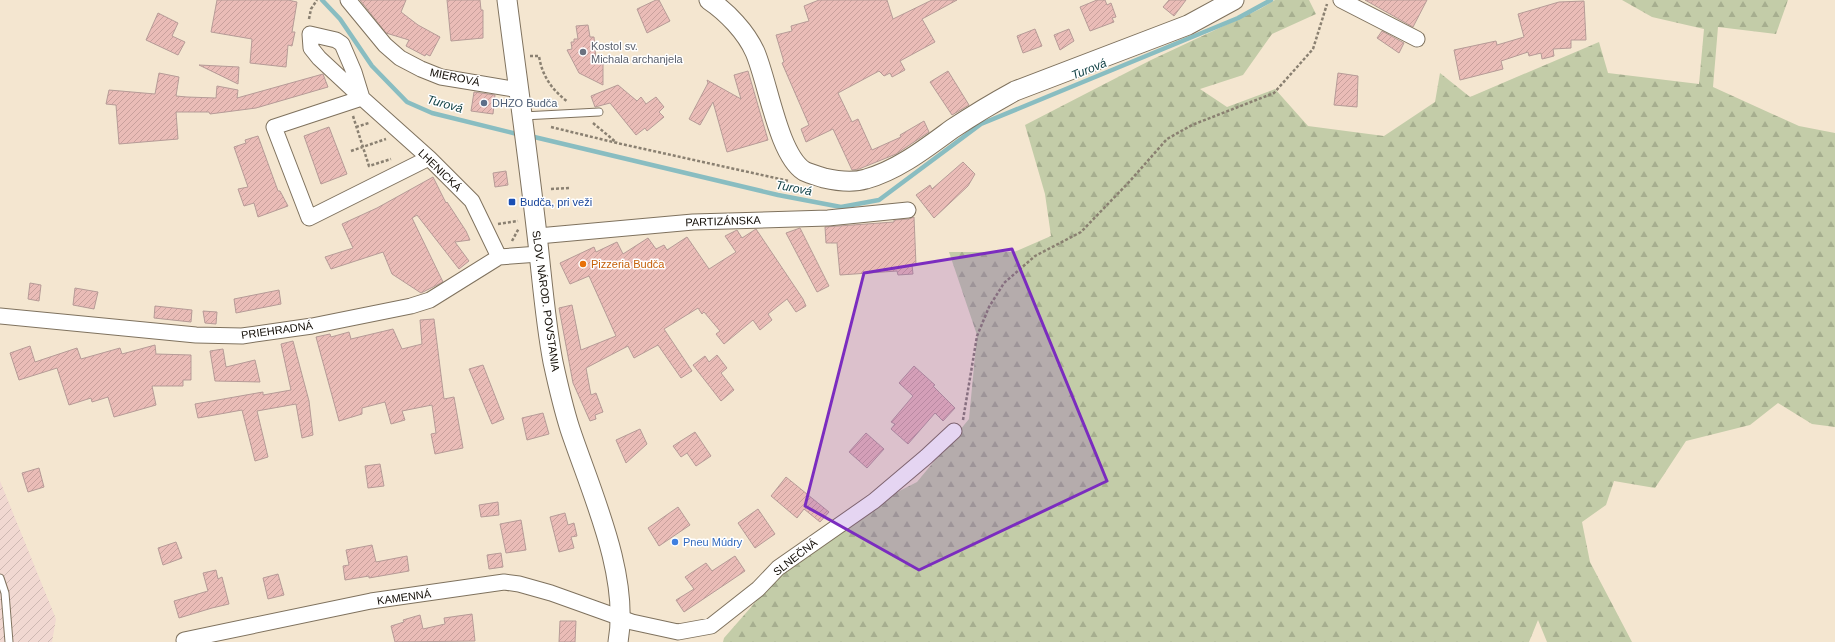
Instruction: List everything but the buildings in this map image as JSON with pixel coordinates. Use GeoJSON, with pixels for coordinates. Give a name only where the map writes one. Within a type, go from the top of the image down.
{"type":"FeatureCollection","features":[{"type":"Feature","properties":{"kind":"street","name":"MIEROVÁ"},"geometry":{"type":"LineString","coordinates":[[348,0],[385,45],[400,58],[421,70],[442,77],[519,90]]}},
{"type":"Feature","properties":{"kind":"street","name":"SLOV. NÁROD. POVSTANIA"},"geometry":{"type":"LineString","coordinates":[[506,0],[527,147],[547,324],[560,392],[608,546],[617,581],[620,618],[618,642]]}},
{"type":"Feature","properties":{"kind":"street"},"geometry":{"type":"LineString","coordinates":[[711,0],[735,23],[754,50],[786,147],[794,162],[804,171],[818,176],[831,180],[854,181],[866,179],[892,169],[988,106],[1015,92],[1188,25],[1234,0]]}},
{"type":"Feature","properties":{"kind":"street"},"geometry":{"type":"LineString","coordinates":[[1340,0],[1417,39]]}},
{"type":"Feature","properties":{"kind":"street"},"geometry":{"type":"LineString","coordinates":[[355,100],[274,127],[309,218],[428,158]]}},
{"type":"Feature","properties":{"kind":"street","name":"LHENICKÁ"},"geometry":{"type":"LineString","coordinates":[[355,100],[428,158],[472,201],[499,257]]}},
{"type":"Feature","properties":{"kind":"street","name":"PARTIZÁNSKA"},"geometry":{"type":"LineString","coordinates":[[538,245],[693,222],[828,218],[908,210]]}},
{"type":"Feature","properties":{"kind":"street","name":"PRIEHRADNÁ"},"geometry":{"type":"LineString","coordinates":[[0,316],[196,335],[242,336],[312,326],[418,304],[444,293],[499,257],[538,245]]}},
{"type":"Feature","properties":{"kind":"street","name":"SLNEČNÁ"},"geometry":{"type":"LineString","coordinates":[[620,618],[678,632],[711,626],[758,590],[778,568],[874,501],[954,431]]}},
{"type":"Feature","properties":{"kind":"street","name":"KAMENNÁ"},"geometry":{"type":"LineString","coordinates":[[184,640],[371,601],[504,582],[519,584],[551,593],[588,605],[620,618]]}},
{"type":"Feature","properties":{"kind":"lane"},"geometry":{"type":"LineString","coordinates":[[522,120],[599,112]]}},
{"type":"Feature","properties":{"kind":"lane"},"geometry":{"type":"LineString","coordinates":[[0,578],[6,593],[9,642]]}},
{"type":"Feature","properties":{"kind":"path"},"geometry":{"type":"LineString","coordinates":[[311,9],[317,0]]}},
{"type":"Feature","properties":{"kind":"path"},"geometry":{"type":"LineString","coordinates":[[954,431],[963,420],[977,336],[989,307],[1004,283],[1035,256],[1082,232],[1167,139],[1192,125],[1274,93],[1313,49],[1328,0]]}},
{"type":"Feature","properties":{"kind":"path"},"geometry":{"type":"LineString","coordinates":[[514,58],[539,56],[540,68],[558,95],[617,143]]}},
{"type":"Feature","properties":{"kind":"path"},"geometry":{"type":"LineString","coordinates":[[355,100],[356,127],[369,166],[395,157]]}},
{"type":"Feature","properties":{"kind":"path"},"geometry":{"type":"LineString","coordinates":[[356,127],[375,121]]}},
{"type":"Feature","properties":{"kind":"path"},"geometry":{"type":"LineString","coordinates":[[550,126],[617,143],[793,182]]}},
{"type":"Feature","properties":{"kind":"path"},"geometry":{"type":"LineString","coordinates":[[351,151],[392,137]]}},
{"type":"Feature","properties":{"kind":"path"},"geometry":{"type":"LineString","coordinates":[[551,189],[568,188]]}},
{"type":"Feature","properties":{"kind":"highlighted area"},"geometry":{"type":"Polygon","coordinates":[[[1012,249],[1107,481],[919,570],[805,506],[864,273],[1012,249]]]}},
{"type":"Feature","properties":{"kind":"shaded area"},"geometry":{"type":"Polygon","coordinates":[[[0,481],[56,619],[52,642],[0,642],[0,481]]]}},
{"type":"Feature","properties":{"kind":"green space"},"geometry":{"type":"Polygon","coordinates":[[[1275,0],[1309,0],[1316,14],[1272,34],[1243,75],[1200,89],[1227,107],[1275,89],[1308,126],[1384,136],[1435,102],[1440,73],[1470,97],[1599,42],[1608,73],[1699,84],[1704,29],[1652,17],[1622,0],[1788,0],[1776,34],[1718,27],[1713,87],[1799,126],[1835,133],[1835,427],[1812,424],[1778,403],[1750,425],[1686,441],[1655,488],[1614,481],[1606,505],[1582,522],[1590,562],[1632,642],[1547,642],[1538,620],[1529,642],[723,642],[724,638],[815,534],[917,482],[969,419],[977,335],[949,252],[1014,252],[1051,236],[1045,194],[1025,125],[1151,60],[1260,9],[1275,0]]]}},
{"type":"Feature","properties":{"kind":"waterway","name":"Turová"},"geometry":{"type":"LineString","coordinates":[[322,0],[340,19],[372,66],[407,102],[432,113],[521,135]]}},
{"type":"Feature","properties":{"kind":"waterway","name":"Turová"},"geometry":{"type":"LineString","coordinates":[[530,136],[778,195],[841,207],[879,200],[981,124],[1238,18],[1271,0]]}},
{"type":"Feature","properties":{"kind":"place","name":"Kostol sv. Michala archanjela"},"geometry":{"type":"Point","coordinates":[583,52]}},
{"type":"Feature","properties":{"kind":"place","name":"DHZO Budča"},"geometry":{"type":"Point","coordinates":[484,103]}},
{"type":"Feature","properties":{"kind":"place","name":"Budča, pri veži"},"geometry":{"type":"Point","coordinates":[512,202]}},
{"type":"Feature","properties":{"kind":"place","name":"Pizzeria Budča"},"geometry":{"type":"Point","coordinates":[583,264]}},
{"type":"Feature","properties":{"kind":"place","name":"Pneu Múdry"},"geometry":{"type":"Point","coordinates":[675,542]}}]}
